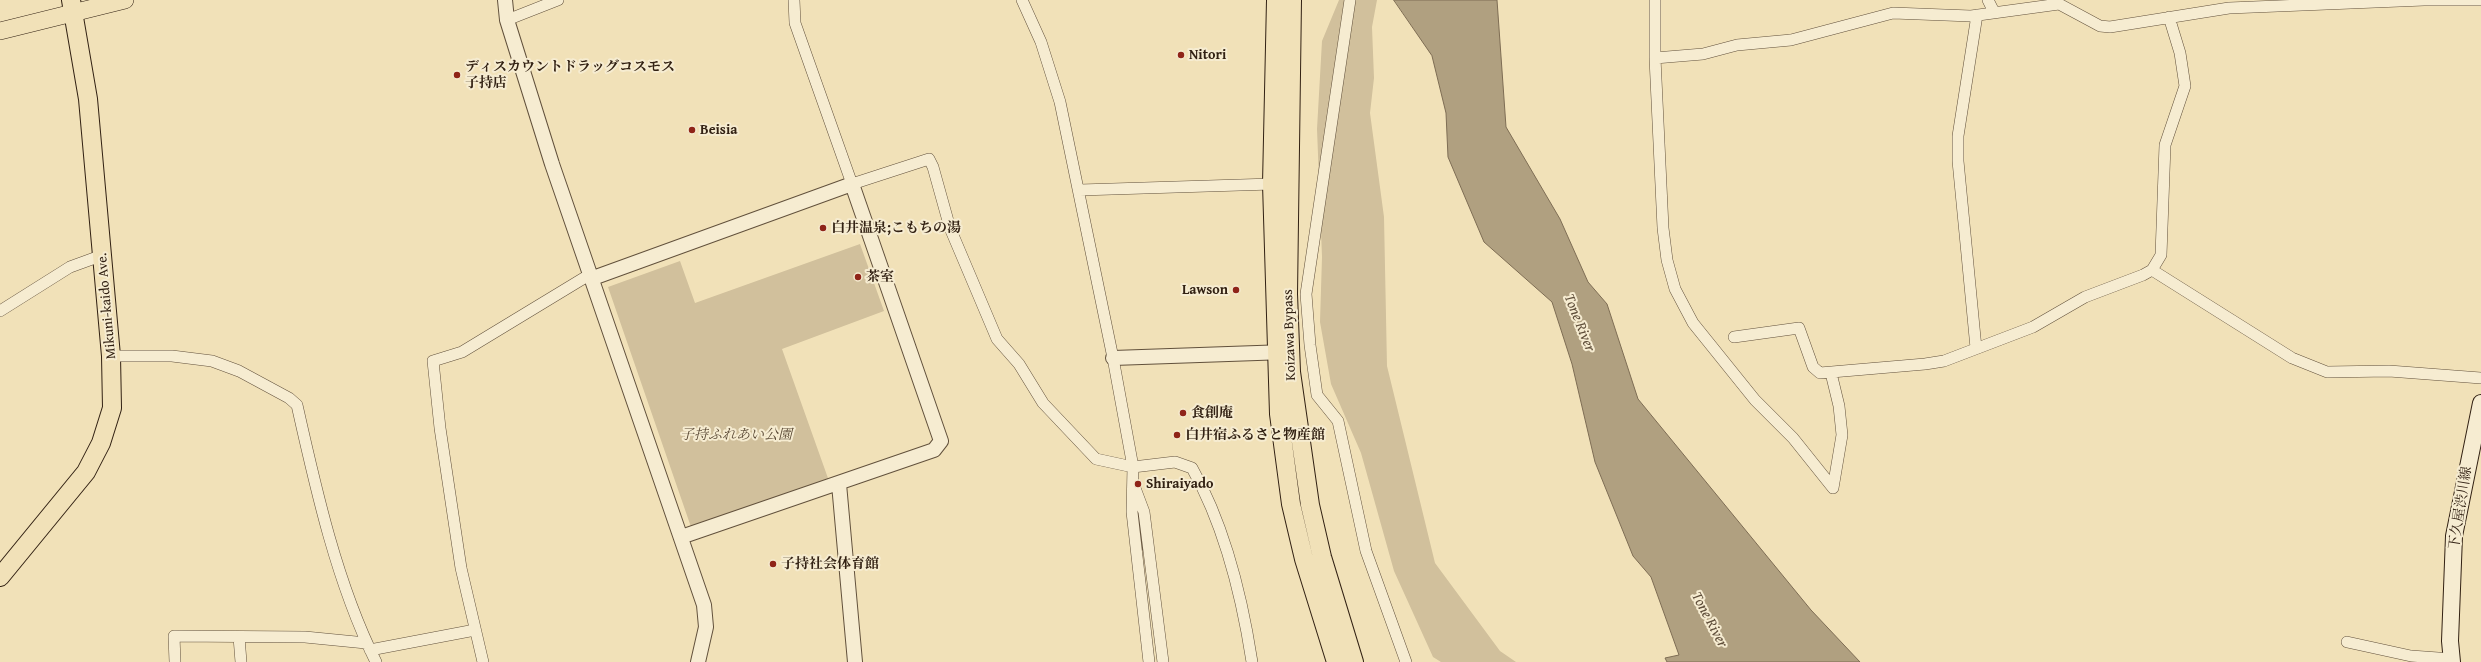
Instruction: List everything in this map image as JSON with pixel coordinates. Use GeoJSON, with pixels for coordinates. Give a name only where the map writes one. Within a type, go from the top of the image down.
{"type":"FeatureCollection","features":[{"type":"Feature","properties":{"kind":"highway","name":"Koizawa Bypass"},"geometry":{"type":"LineString","coordinates":[[1276,0],[1272,184],[1283,352],[1292,386],[1310,505],[1322,557],[1354,662]]}},
{"type":"Feature","properties":{"kind":"highway","name":"Koizawa Bypass"},"geometry":{"type":"LineString","coordinates":[[1292,0],[1288,294],[1279,414],[1291,504],[1304,559],[1336,662]]}},
{"type":"Feature","properties":{"kind":"highway","name":"Mikuni-kaido Ave."},"geometry":{"type":"LineString","coordinates":[[0,577],[86,472],[101,443],[112,408],[111,356],[88,99],[72,6]]}},
{"type":"Feature","properties":{"kind":"main road"},"geometry":{"type":"LineString","coordinates":[[0,31],[72,6],[126,0]]}},
{"type":"Feature","properties":{"kind":"main road","name":"下久屋渋川線"},"geometry":{"type":"LineString","coordinates":[[2452,661],[2454,536],[2481,402]]}},
{"type":"Feature","properties":{"kind":"street"},"geometry":{"type":"LineString","coordinates":[[505,0],[507,20],[552,164],[593,278],[704,605],[706,627],[698,662]]}},
{"type":"Feature","properties":{"kind":"street"},"geometry":{"type":"LineString","coordinates":[[507,20],[558,0]]}},
{"type":"Feature","properties":{"kind":"street"},"geometry":{"type":"LineString","coordinates":[[681,537],[839,484],[934,450],[941,441],[795,23],[794,0]]}},
{"type":"Feature","properties":{"kind":"street"},"geometry":{"type":"LineString","coordinates":[[1022,0],[1041,42],[1058,95],[1080,190],[1097,285],[1113,358],[1133,467],[1132,512],[1149,662]]}},
{"type":"Feature","properties":{"kind":"street"},"geometry":{"type":"LineString","coordinates":[[1350,0],[1306,294],[1310,346],[1316,395],[1338,421],[1366,552],[1406,662]]}},
{"type":"Feature","properties":{"kind":"street"},"geometry":{"type":"LineString","coordinates":[[1655,0],[1655,58],[1663,228],[1671,274],[1682,306],[1693,323],[1756,400],[1793,438],[1833,488],[1842,436],[1839,406],[1831,373]]}},
{"type":"Feature","properties":{"kind":"street"},"geometry":{"type":"LineString","coordinates":[[1988,0],[1994,12]]}},
{"type":"Feature","properties":{"kind":"street"},"geometry":{"type":"LineString","coordinates":[[1655,58],[1703,54],[1737,45],[1791,40],[1893,13],[1977,16],[1994,12],[2059,4],[2100,26],[2123,27],[2228,4],[2481,0]]}},
{"type":"Feature","properties":{"kind":"street"},"geometry":{"type":"LineString","coordinates":[[1976,348],[1958,161],[1958,136],[1977,16]]}},
{"type":"Feature","properties":{"kind":"street"},"geometry":{"type":"LineString","coordinates":[[1734,337],[1738,338],[1799,328],[1816,372],[1831,373],[1944,361],[2033,327],[2085,297],[2152,270],[2161,255],[2166,144],[2185,86],[2180,52],[2169,16]]}},
{"type":"Feature","properties":{"kind":"street"},"geometry":{"type":"LineString","coordinates":[[483,662],[461,568],[440,428],[433,361],[462,352],[584,278],[593,278],[852,184],[928,159],[933,167],[950,228],[997,339],[1019,364],[1043,403],[1096,459],[1133,467],[1175,462],[1192,468],[1223,541],[1247,627],[1252,662]]}},
{"type":"Feature","properties":{"kind":"street"},"geometry":{"type":"LineString","coordinates":[[1080,190],[1272,184]]}},
{"type":"Feature","properties":{"kind":"street"},"geometry":{"type":"LineString","coordinates":[[0,311],[70,267],[103,255]]}},
{"type":"Feature","properties":{"kind":"street"},"geometry":{"type":"LineString","coordinates":[[2152,270],[2292,358],[2310,367],[2327,372],[2389,371],[2481,378]]}},
{"type":"Feature","properties":{"kind":"street"},"geometry":{"type":"LineString","coordinates":[[1113,358],[1283,352]]}},
{"type":"Feature","properties":{"kind":"street"},"geometry":{"type":"LineString","coordinates":[[111,356],[172,356],[212,361],[238,371],[289,398],[297,405],[342,580],[368,647],[376,662]]}},
{"type":"Feature","properties":{"kind":"street"},"geometry":{"type":"LineString","coordinates":[[1133,481],[1144,512],[1163,662]]}},
{"type":"Feature","properties":{"kind":"street"},"geometry":{"type":"LineString","coordinates":[[839,484],[855,662]]}},
{"type":"Feature","properties":{"kind":"street"},"geometry":{"type":"LineString","coordinates":[[175,662],[174,636],[305,637],[368,647],[476,630]]}},
{"type":"Feature","properties":{"kind":"street"},"geometry":{"type":"LineString","coordinates":[[239,637],[241,662]]}},
{"type":"Feature","properties":{"kind":"street"},"geometry":{"type":"LineString","coordinates":[[2347,642],[2411,656],[2452,661]]}},
{"type":"Feature","properties":{"kind":"green space"},"geometry":{"type":"Polygon","coordinates":[[[1339,0],[1377,0],[1372,27],[1374,78],[1370,113],[1384,217],[1387,366],[1435,563],[1500,651],[1516,662],[1441,662],[1433,657],[1394,571],[1361,453],[1331,384],[1320,322],[1322,257],[1317,129],[1322,41],[1339,0]]]}},
{"type":"Feature","properties":{"kind":"green space","name":"子持ふれあい公園"},"geometry":{"type":"Polygon","coordinates":[[[860,244],[884,311],[782,349],[829,481],[691,527],[608,287],[680,261],[695,303],[860,244]]]}},
{"type":"Feature","properties":{"kind":"water","name":"Tone River"},"geometry":{"type":"Polygon","coordinates":[[[1394,0],[1497,0],[1506,127],[1560,219],[1588,282],[1607,304],[1638,399],[1811,610],[1860,662],[1667,662],[1665,658],[1679,655],[1651,577],[1633,556],[1595,462],[1572,364],[1552,302],[1484,242],[1448,157],[1446,113],[1432,56],[1394,0]]]}},
{"type":"Feature","properties":{"kind":"waterway"},"geometry":{"type":"LineString","coordinates":[[1139,515],[1143,549]]}},
{"type":"Feature","properties":{"kind":"place","name":"Nitori"},"geometry":{"type":"Point","coordinates":[1181,55]}},
{"type":"Feature","properties":{"kind":"place","name":"ディスカウントドラッグコスモス 子持店"},"geometry":{"type":"Point","coordinates":[457,75]}},
{"type":"Feature","properties":{"kind":"place","name":"Beisia"},"geometry":{"type":"Point","coordinates":[692,130]}},
{"type":"Feature","properties":{"kind":"place","name":"白井温泉;こもちの湯"},"geometry":{"type":"Point","coordinates":[823,228]}},
{"type":"Feature","properties":{"kind":"place","name":"茶室"},"geometry":{"type":"Point","coordinates":[858,277]}},
{"type":"Feature","properties":{"kind":"place","name":"Lawson"},"geometry":{"type":"Point","coordinates":[1236,290]}},
{"type":"Feature","properties":{"kind":"place","name":"食創庵"},"geometry":{"type":"Point","coordinates":[1183,413]}},
{"type":"Feature","properties":{"kind":"place","name":"白井宿ふるさと物産館"},"geometry":{"type":"Point","coordinates":[1177,435]}},
{"type":"Feature","properties":{"kind":"place","name":"Shiraiyado"},"geometry":{"type":"Point","coordinates":[1138,484]}},
{"type":"Feature","properties":{"kind":"place","name":"子持社会体育館"},"geometry":{"type":"Point","coordinates":[773,564]}}]}
